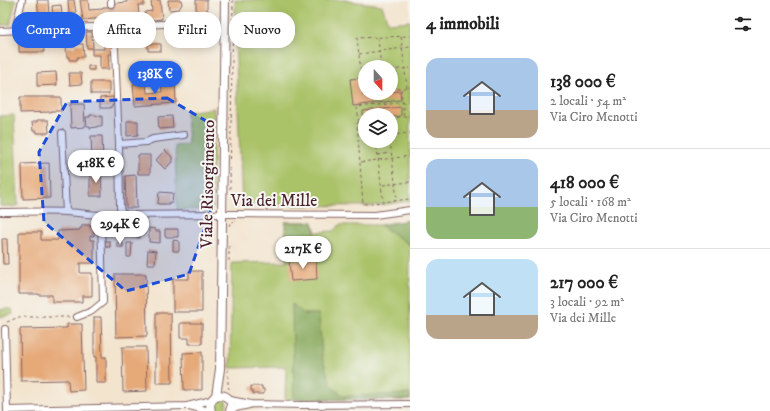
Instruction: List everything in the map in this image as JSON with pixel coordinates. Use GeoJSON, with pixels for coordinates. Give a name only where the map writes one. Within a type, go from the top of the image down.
{"type":"FeatureCollection","features":[{"type":"Feature","properties":{"kind":"street"},"geometry":{"type":"LineString","coordinates":[[19,12],[22,0]]}},
{"type":"Feature","properties":{"kind":"street","name":"Viale Risorgimento"},"geometry":{"type":"LineString","coordinates":[[225,0],[222,214],[223,386],[229,402]]}},
{"type":"Feature","properties":{"kind":"street"},"geometry":{"type":"LineString","coordinates":[[2,31],[12,30]]}},
{"type":"Feature","properties":{"kind":"street"},"geometry":{"type":"LineString","coordinates":[[115,48],[120,208],[122,212]]}},
{"type":"Feature","properties":{"kind":"street"},"geometry":{"type":"LineString","coordinates":[[62,133],[66,212]]}},
{"type":"Feature","properties":{"kind":"street"},"geometry":{"type":"LineString","coordinates":[[119,144],[146,142],[153,139],[184,135]]}},
{"type":"Feature","properties":{"kind":"street","name":"Via dei Mille"},"geometry":{"type":"LineString","coordinates":[[0,212],[66,212],[101,215],[122,212],[126,215],[375,215],[410,210]]}},
{"type":"Feature","properties":{"kind":"street"},"geometry":{"type":"LineString","coordinates":[[78,317],[92,311],[103,302],[101,215]]}},
{"type":"Feature","properties":{"kind":"street"},"geometry":{"type":"LineString","coordinates":[[5,329],[7,411],[187,406],[211,411]]}},
{"type":"Feature","properties":{"kind":"street","name":"Viale Risorgimento"},"geometry":{"type":"LineString","coordinates":[[211,411],[210,405],[214,398],[224,368]]}},
{"type":"Feature","properties":{"kind":"street"},"geometry":{"type":"LineString","coordinates":[[187,406],[221,395],[229,402],[303,408],[364,408],[410,404]]}},
{"type":"Feature","properties":{"kind":"path"},"geometry":{"type":"LineString","coordinates":[[230,190],[233,0]]}},
{"type":"Feature","properties":{"kind":"path"},"geometry":{"type":"LineString","coordinates":[[360,60],[357,38],[410,36]]}},
{"type":"Feature","properties":{"kind":"path"},"geometry":{"type":"LineString","coordinates":[[378,37],[380,60]]}},
{"type":"Feature","properties":{"kind":"path"},"geometry":{"type":"LineString","coordinates":[[401,37],[407,88]]}},
{"type":"Feature","properties":{"kind":"path"},"geometry":{"type":"LineString","coordinates":[[359,54],[410,47]]}},
{"type":"Feature","properties":{"kind":"path"},"geometry":{"type":"LineString","coordinates":[[398,69],[410,68]]}},
{"type":"Feature","properties":{"kind":"path"},"geometry":{"type":"LineString","coordinates":[[398,89],[410,88]]}},
{"type":"Feature","properties":{"kind":"path"},"geometry":{"type":"LineString","coordinates":[[401,89],[404,117]]}},
{"type":"Feature","properties":{"kind":"path"},"geometry":{"type":"LineString","coordinates":[[358,115],[357,108],[410,102]]}},
{"type":"Feature","properties":{"kind":"path"},"geometry":{"type":"LineString","coordinates":[[398,117],[410,116]]}},
{"type":"Feature","properties":{"kind":"path"},"geometry":{"type":"LineString","coordinates":[[358,122],[358,136]]}},
{"type":"Feature","properties":{"kind":"path"},"geometry":{"type":"LineString","coordinates":[[398,134],[410,133]]}},
{"type":"Feature","properties":{"kind":"path"},"geometry":{"type":"LineString","coordinates":[[359,148],[363,204],[410,199]]}},
{"type":"Feature","properties":{"kind":"path"},"geometry":{"type":"LineString","coordinates":[[377,148],[383,202]]}},
{"type":"Feature","properties":{"kind":"path"},"geometry":{"type":"LineString","coordinates":[[391,148],[397,200]]}},
{"type":"Feature","properties":{"kind":"path"},"geometry":{"type":"LineString","coordinates":[[378,155],[391,153]]}},
{"type":"Feature","properties":{"kind":"path"},"geometry":{"type":"LineString","coordinates":[[360,162],[410,156]]}},
{"type":"Feature","properties":{"kind":"path"},"geometry":{"type":"LineString","coordinates":[[382,185],[410,182]]}},
{"type":"Feature","properties":{"kind":"path"},"geometry":{"type":"LineString","coordinates":[[229,230],[231,222],[238,220],[239,214]]}},
{"type":"Feature","properties":{"kind":"path"},"geometry":{"type":"LineString","coordinates":[[229,237],[229,260]]}},
{"type":"Feature","properties":{"kind":"path"},"geometry":{"type":"LineString","coordinates":[[5,329],[7,323],[19,318],[78,317]]}},
{"type":"Feature","properties":{"kind":"path"},"geometry":{"type":"LineString","coordinates":[[224,368],[228,385],[229,402]]}},
{"type":"Feature","properties":{"kind":"highlighted area"},"geometry":{"type":"Polygon","coordinates":[[[167,98],[208,122],[213,204],[189,274],[126,291],[44,222],[39,152],[67,102],[167,98]]]}},
{"type":"Feature","properties":{"kind":"green space"},"geometry":{"type":"Polygon","coordinates":[[[0,0],[16,0],[10,25],[0,25],[0,0]]]}},
{"type":"Feature","properties":{"kind":"green space"},"geometry":{"type":"Polygon","coordinates":[[[235,0],[347,0],[382,5],[388,23],[410,21],[410,201],[373,206],[242,205],[235,48],[295,48],[295,12],[235,12],[235,0]]]}},
{"type":"Feature","properties":{"kind":"green space"},"geometry":{"type":"Polygon","coordinates":[[[214,108],[213,209],[177,210],[175,146],[188,144],[186,112],[214,108]]]}},
{"type":"Feature","properties":{"kind":"green space"},"geometry":{"type":"Polygon","coordinates":[[[14,115],[18,206],[0,206],[0,116],[14,115]]]}},
{"type":"Feature","properties":{"kind":"green space"},"geometry":{"type":"Polygon","coordinates":[[[410,220],[410,400],[285,399],[286,367],[230,368],[232,263],[287,262],[285,222],[313,222],[316,232],[333,231],[339,225],[380,225],[410,220]]]}},
{"type":"Feature","properties":{"kind":"green space"},"geometry":{"type":"Polygon","coordinates":[[[410,220],[410,245],[380,225],[410,220]]]}},
{"type":"Feature","properties":{"kind":"green space"},"geometry":{"type":"Polygon","coordinates":[[[285,222],[313,222],[317,246],[286,245],[285,222]]]}},
{"type":"Feature","properties":{"kind":"green space"},"geometry":{"type":"Polygon","coordinates":[[[292,304],[304,314],[319,314],[322,357],[332,387],[344,396],[410,394],[410,400],[294,399],[292,304]]]}},
{"type":"Feature","properties":{"kind":"green space"},"geometry":{"type":"Polygon","coordinates":[[[12,309],[13,314],[0,317],[0,310],[12,309]]]}},
{"type":"Feature","properties":{"kind":"green space"},"geometry":{"type":"Polygon","coordinates":[[[222,399],[226,401],[225,410],[214,410],[213,403],[222,399]]]}},
{"type":"Feature","properties":{"kind":"building"},"geometry":{"type":"Polygon","coordinates":[[[37,0],[48,0],[49,12],[38,12],[37,0]]]}},
{"type":"Feature","properties":{"kind":"building"},"geometry":{"type":"Polygon","coordinates":[[[68,0],[74,0],[76,12],[69,12],[68,0]]]}},
{"type":"Feature","properties":{"kind":"building"},"geometry":{"type":"Polygon","coordinates":[[[80,0],[88,0],[89,10],[103,9],[103,7],[109,7],[109,4],[127,2],[127,0],[144,0],[144,5],[138,5],[139,12],[93,12],[93,19],[85,20],[85,12],[82,12],[80,0]]]}},
{"type":"Feature","properties":{"kind":"building"},"geometry":{"type":"Polygon","coordinates":[[[151,0],[160,0],[162,19],[156,20],[156,12],[145,12],[152,11],[151,0]]]}},
{"type":"Feature","properties":{"kind":"building"},"geometry":{"type":"Polygon","coordinates":[[[168,0],[181,0],[182,4],[179,9],[169,10],[168,0]]]}},
{"type":"Feature","properties":{"kind":"building"},"geometry":{"type":"Polygon","coordinates":[[[196,0],[207,0],[208,12],[196,12],[196,0]]]}},
{"type":"Feature","properties":{"kind":"building"},"geometry":{"type":"Polygon","coordinates":[[[61,5],[62,12],[53,12],[52,6],[61,5]]]}},
{"type":"Feature","properties":{"kind":"building"},"geometry":{"type":"Polygon","coordinates":[[[86,32],[92,32],[93,48],[87,48],[86,32]]]}},
{"type":"Feature","properties":{"kind":"building"},"geometry":{"type":"Polygon","coordinates":[[[156,44],[161,44],[161,51],[148,51],[148,48],[156,48],[156,44]]]}},
{"type":"Feature","properties":{"kind":"building"},"geometry":{"type":"Polygon","coordinates":[[[19,48],[44,48],[44,52],[19,52],[19,48]]]}},
{"type":"Feature","properties":{"kind":"building"},"geometry":{"type":"Polygon","coordinates":[[[66,48],[83,48],[84,57],[77,57],[77,60],[69,60],[69,57],[67,57],[66,48]]]}},
{"type":"Feature","properties":{"kind":"building"},"geometry":{"type":"Polygon","coordinates":[[[112,48],[112,54],[108,54],[109,69],[100,69],[100,55],[92,55],[92,49],[112,48]]]}},
{"type":"Feature","properties":{"kind":"building"},"geometry":{"type":"Polygon","coordinates":[[[88,66],[94,66],[94,70],[88,70],[88,66]]]}},
{"type":"Feature","properties":{"kind":"building"},"geometry":{"type":"Polygon","coordinates":[[[56,72],[57,85],[37,86],[37,73],[56,72]]]}},
{"type":"Feature","properties":{"kind":"building"},"geometry":{"type":"Polygon","coordinates":[[[69,73],[81,73],[82,84],[70,85],[69,73]]]}},
{"type":"Feature","properties":{"kind":"building"},"geometry":{"type":"Polygon","coordinates":[[[358,78],[358,100],[398,100],[398,91],[400,91],[401,100],[353,106],[350,79],[358,78]]]}},
{"type":"Feature","properties":{"kind":"building"},"geometry":{"type":"Polygon","coordinates":[[[175,81],[176,103],[135,106],[133,84],[146,83],[147,93],[162,92],[161,82],[175,81]]]}},
{"type":"Feature","properties":{"kind":"building"},"geometry":{"type":"Polygon","coordinates":[[[91,82],[109,82],[109,94],[91,94],[91,82]]]}},
{"type":"Feature","properties":{"kind":"building"},"geometry":{"type":"Polygon","coordinates":[[[20,97],[61,97],[61,111],[20,113],[20,97]]]}},
{"type":"Feature","properties":{"kind":"building"},"geometry":{"type":"Polygon","coordinates":[[[113,97],[113,106],[111,106],[111,108],[100,108],[100,98],[113,97]]]}},
{"type":"Feature","properties":{"kind":"building"},"geometry":{"type":"Polygon","coordinates":[[[70,104],[84,104],[85,127],[71,128],[70,104]]]}},
{"type":"Feature","properties":{"kind":"building"},"geometry":{"type":"Polygon","coordinates":[[[401,107],[401,116],[398,116],[398,108],[392,108],[401,107]]]}},
{"type":"Feature","properties":{"kind":"building"},"geometry":{"type":"Polygon","coordinates":[[[90,115],[102,116],[102,126],[90,128],[90,126],[87,126],[86,117],[90,117],[90,115]]]}},
{"type":"Feature","properties":{"kind":"building"},"geometry":{"type":"Polygon","coordinates":[[[172,116],[173,128],[159,129],[158,117],[172,116]]]}},
{"type":"Feature","properties":{"kind":"building"},"geometry":{"type":"Polygon","coordinates":[[[37,120],[48,120],[49,133],[37,133],[37,131],[33,131],[32,122],[37,122],[37,120]]]}},
{"type":"Feature","properties":{"kind":"building"},"geometry":{"type":"Polygon","coordinates":[[[127,121],[138,121],[138,135],[127,136],[127,121]]]}},
{"type":"Feature","properties":{"kind":"building"},"geometry":{"type":"Polygon","coordinates":[[[91,136],[102,136],[103,160],[92,160],[91,136]]]}},
{"type":"Feature","properties":{"kind":"building"},"geometry":{"type":"Polygon","coordinates":[[[165,150],[172,157],[172,162],[165,169],[156,160],[165,150]]]}},
{"type":"Feature","properties":{"kind":"building"},"geometry":{"type":"Polygon","coordinates":[[[138,155],[150,155],[150,174],[138,174],[138,155]]]}},
{"type":"Feature","properties":{"kind":"building"},"geometry":{"type":"Polygon","coordinates":[[[49,163],[50,198],[23,199],[22,164],[49,163]]]}},
{"type":"Feature","properties":{"kind":"building"},"geometry":{"type":"Polygon","coordinates":[[[90,172],[101,172],[102,196],[90,196],[90,172]]]}},
{"type":"Feature","properties":{"kind":"building"},"geometry":{"type":"Polygon","coordinates":[[[136,175],[137,208],[126,208],[125,176],[136,175]]]}},
{"type":"Feature","properties":{"kind":"building"},"geometry":{"type":"Polygon","coordinates":[[[159,192],[173,193],[172,202],[169,202],[169,204],[158,204],[159,192]]]}},
{"type":"Feature","properties":{"kind":"building"},"geometry":{"type":"Polygon","coordinates":[[[105,224],[134,224],[134,226],[145,227],[144,234],[140,233],[140,238],[105,233],[105,224]]]}},
{"type":"Feature","properties":{"kind":"building"},"geometry":{"type":"Polygon","coordinates":[[[82,225],[90,225],[90,227],[94,227],[94,236],[90,236],[90,240],[94,240],[94,263],[80,263],[80,273],[92,273],[92,296],[82,296],[82,302],[52,302],[52,295],[19,294],[19,232],[41,232],[41,240],[58,240],[58,231],[80,230],[82,225]]]}},
{"type":"Feature","properties":{"kind":"building"},"geometry":{"type":"Polygon","coordinates":[[[149,228],[155,229],[155,231],[160,231],[160,243],[149,242],[149,228]]]}},
{"type":"Feature","properties":{"kind":"building"},"geometry":{"type":"Polygon","coordinates":[[[165,229],[178,229],[178,237],[165,237],[165,229]]]}},
{"type":"Feature","properties":{"kind":"building"},"geometry":{"type":"Polygon","coordinates":[[[2,239],[7,239],[8,264],[3,264],[2,239]]]}},
{"type":"Feature","properties":{"kind":"building"},"geometry":{"type":"Polygon","coordinates":[[[173,240],[179,241],[179,251],[173,251],[173,240]]]}},
{"type":"Feature","properties":{"kind":"building"},"geometry":{"type":"Polygon","coordinates":[[[105,241],[110,241],[110,247],[105,247],[105,241]]]}},
{"type":"Feature","properties":{"kind":"building"},"geometry":{"type":"Polygon","coordinates":[[[117,243],[123,243],[123,247],[117,247],[117,243]]]}},
{"type":"Feature","properties":{"kind":"building"},"geometry":{"type":"Polygon","coordinates":[[[127,243],[132,243],[131,257],[127,257],[127,243]]]}},
{"type":"Feature","properties":{"kind":"building"},"geometry":{"type":"Polygon","coordinates":[[[148,250],[156,251],[155,264],[147,264],[148,250]]]}},
{"type":"Feature","properties":{"kind":"building"},"geometry":{"type":"Polygon","coordinates":[[[316,259],[317,279],[291,281],[289,261],[316,259]]]}},
{"type":"Feature","properties":{"kind":"building"},"geometry":{"type":"Polygon","coordinates":[[[189,271],[202,271],[202,312],[173,312],[173,279],[189,279],[189,271]]]}},
{"type":"Feature","properties":{"kind":"building"},"geometry":{"type":"Polygon","coordinates":[[[115,274],[146,274],[147,336],[116,337],[115,274]]]}},
{"type":"Feature","properties":{"kind":"building"},"geometry":{"type":"Polygon","coordinates":[[[156,313],[171,313],[172,383],[156,383],[156,313]]]}},
{"type":"Feature","properties":{"kind":"building"},"geometry":{"type":"Polygon","coordinates":[[[94,317],[101,317],[102,357],[106,357],[106,383],[96,383],[96,357],[94,357],[94,317]]]}},
{"type":"Feature","properties":{"kind":"building"},"geometry":{"type":"Polygon","coordinates":[[[180,323],[202,323],[202,344],[189,344],[189,338],[180,338],[180,323]]]}},
{"type":"Feature","properties":{"kind":"building"},"geometry":{"type":"Polygon","coordinates":[[[67,324],[82,324],[84,390],[69,391],[68,380],[21,381],[20,329],[67,328],[67,324]]]}},
{"type":"Feature","properties":{"kind":"building"},"geometry":{"type":"Polygon","coordinates":[[[122,347],[146,347],[147,391],[123,392],[122,347]]]}},
{"type":"Feature","properties":{"kind":"building"},"geometry":{"type":"Polygon","coordinates":[[[202,352],[202,390],[184,390],[183,353],[202,352]]]}},
{"type":"Feature","properties":{"kind":"building"},"geometry":{"type":"Polygon","coordinates":[[[251,386],[262,386],[262,389],[264,389],[264,394],[253,394],[253,391],[251,391],[251,386]]]}},
{"type":"Feature","properties":{"kind":"tunnel"},"geometry":{"type":"LineString","coordinates":[[111,4],[112,12]]}}]}
